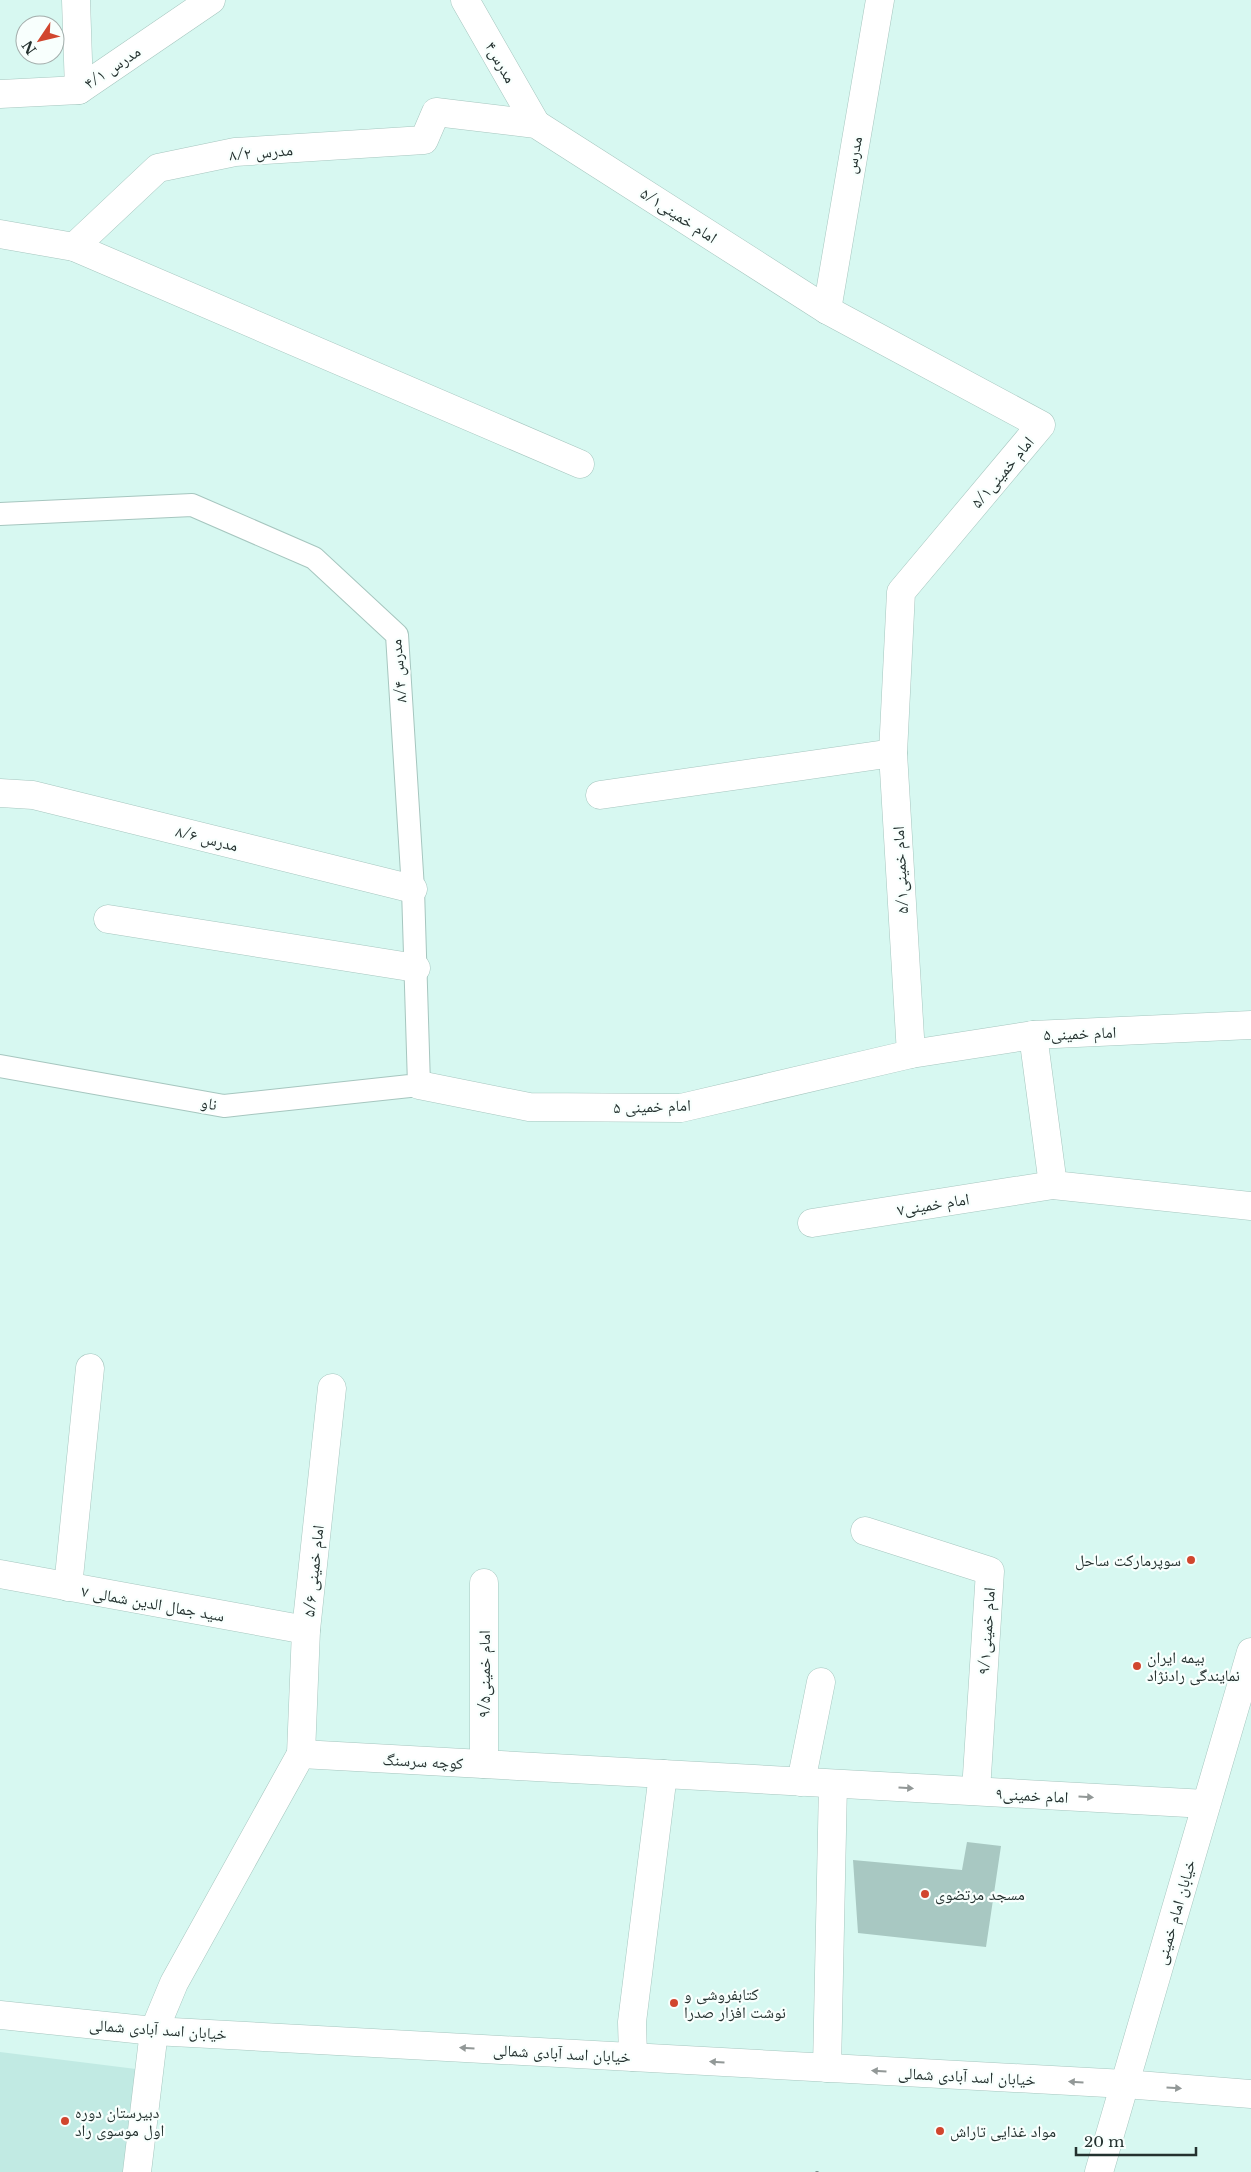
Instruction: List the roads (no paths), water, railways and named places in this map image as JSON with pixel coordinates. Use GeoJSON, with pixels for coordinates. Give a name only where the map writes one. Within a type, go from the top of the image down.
{"type":"FeatureCollection","features":[{"type":"Feature","properties":{"kind":"street"},"geometry":{"type":"LineString","coordinates":[[76,0],[79,90]]}},
{"type":"Feature","properties":{"kind":"street","name":"مدرس ۴/۱"},"geometry":{"type":"LineString","coordinates":[[0,94],[79,90],[211,0]]}},
{"type":"Feature","properties":{"kind":"street","name":"مدرس۴"},"geometry":{"type":"LineString","coordinates":[[465,0],[536,124]]}},
{"type":"Feature","properties":{"kind":"street","name":"مدرس"},"geometry":{"type":"LineString","coordinates":[[827,310],[880,0]]}},
{"type":"Feature","properties":{"kind":"street","name":"مدرس ۸/۲"},"geometry":{"type":"LineString","coordinates":[[74,247],[158,168],[235,152],[424,140],[436,112],[536,124]]}},
{"type":"Feature","properties":{"kind":"street","name":"امام خمینی۵/۱"},"geometry":{"type":"LineString","coordinates":[[536,124],[827,310],[1041,426],[901,592],[893,753],[911,1054]]}},
{"type":"Feature","properties":{"kind":"street"},"geometry":{"type":"LineString","coordinates":[[0,234],[74,247],[580,464]]}},
{"type":"Feature","properties":{"kind":"street"},"geometry":{"type":"LineString","coordinates":[[600,795],[893,753]]}},
{"type":"Feature","properties":{"kind":"street","name":"مدرس ۸/۶"},"geometry":{"type":"LineString","coordinates":[[0,793],[33,795],[413,889]]}},
{"type":"Feature","properties":{"kind":"street"},"geometry":{"type":"LineString","coordinates":[[108,919],[416,968]]}},
{"type":"Feature","properties":{"kind":"street","name":"امام خمینی۵"},"geometry":{"type":"LineString","coordinates":[[911,1054],[1033,1035],[1251,1025]]}},
{"type":"Feature","properties":{"kind":"street"},"geometry":{"type":"LineString","coordinates":[[1033,1035],[1053,1185]]}},
{"type":"Feature","properties":{"kind":"street","name":"امام خمینی ۵"},"geometry":{"type":"LineString","coordinates":[[419,1085],[529,1107],[681,1108],[911,1054]]}},
{"type":"Feature","properties":{"kind":"street","name":"امام خمینی۷"},"geometry":{"type":"LineString","coordinates":[[812,1223],[1053,1185],[1251,1206]]}},
{"type":"Feature","properties":{"kind":"street"},"geometry":{"type":"LineString","coordinates":[[68,1587],[90,1368]]}},
{"type":"Feature","properties":{"kind":"street","name":"امام خمینی ۵/۶"},"geometry":{"type":"LineString","coordinates":[[301,1754],[306,1630],[332,1388]]}},
{"type":"Feature","properties":{"kind":"street","name":"امام خمینی۹/۱"},"geometry":{"type":"LineString","coordinates":[[865,1531],[990,1571],[976,1792]]}},
{"type":"Feature","properties":{"kind":"street","name":"سید جمال الدین شمالی ۷"},"geometry":{"type":"LineString","coordinates":[[0,1574],[306,1630]]}},
{"type":"Feature","properties":{"kind":"street","name":"امام خمینی۹/۵"},"geometry":{"type":"LineString","coordinates":[[484,1584],[484,1764]]}},
{"type":"Feature","properties":{"kind":"street","name":"خیابان امام خمینی"},"geometry":{"type":"LineString","coordinates":[[1099,2172],[1251,1652]]}},
{"type":"Feature","properties":{"kind":"street"},"geometry":{"type":"LineString","coordinates":[[802,1782],[821,1682]]}},
{"type":"Feature","properties":{"kind":"street"},"geometry":{"type":"LineString","coordinates":[[138,2172],[154,2031],[174,1983],[301,1754]]}},
{"type":"Feature","properties":{"kind":"street","name":"کوچه سرسنگ"},"geometry":{"type":"LineString","coordinates":[[301,1754],[845,1784]]}},
{"type":"Feature","properties":{"kind":"street"},"geometry":{"type":"LineString","coordinates":[[633,2057],[632,2022],[663,1774]]}},
{"type":"Feature","properties":{"kind":"street"},"geometry":{"type":"LineString","coordinates":[[827,2068],[845,1784]]}},
{"type":"Feature","properties":{"kind":"street","name":"امام خمینی۹"},"geometry":{"type":"LineString","coordinates":[[845,1784],[1206,1804]]}},
{"type":"Feature","properties":{"kind":"street","name":"خیابان اسد آبادی شمالی"},"geometry":{"type":"LineString","coordinates":[[0,2015],[154,2031],[1125,2084],[1251,2094]]}},
{"type":"Feature","properties":{"kind":"lane","name":"مدرس ۸/۴"},"geometry":{"type":"LineString","coordinates":[[0,514],[192,505],[314,558],[397,635],[413,889],[419,1085]]}},
{"type":"Feature","properties":{"kind":"lane","name":"ناو"},"geometry":{"type":"LineString","coordinates":[[0,1066],[224,1106],[419,1085]]}},
{"type":"Feature","properties":{"kind":"place","name":"سوپرمارکت ساحل"},"geometry":{"type":"Point","coordinates":[1191,1560]}},
{"type":"Feature","properties":{"kind":"place","name":"بیمه ایران نمایندگی رادنژاد"},"geometry":{"type":"Point","coordinates":[1137,1666]}},
{"type":"Feature","properties":{"kind":"place","name":"مسجد مرتضوی"},"geometry":{"type":"Point","coordinates":[925,1894]}},
{"type":"Feature","properties":{"kind":"place","name":"کتابفروشی و نوشت افزار صدرا"},"geometry":{"type":"Point","coordinates":[674,2003]}},
{"type":"Feature","properties":{"kind":"place","name":"دبیرستان دوره اول موسوی راد"},"geometry":{"type":"Point","coordinates":[65,2121]}},
{"type":"Feature","properties":{"kind":"place","name":"مواد غذایی تاراش"},"geometry":{"type":"Point","coordinates":[940,2131]}}]}
